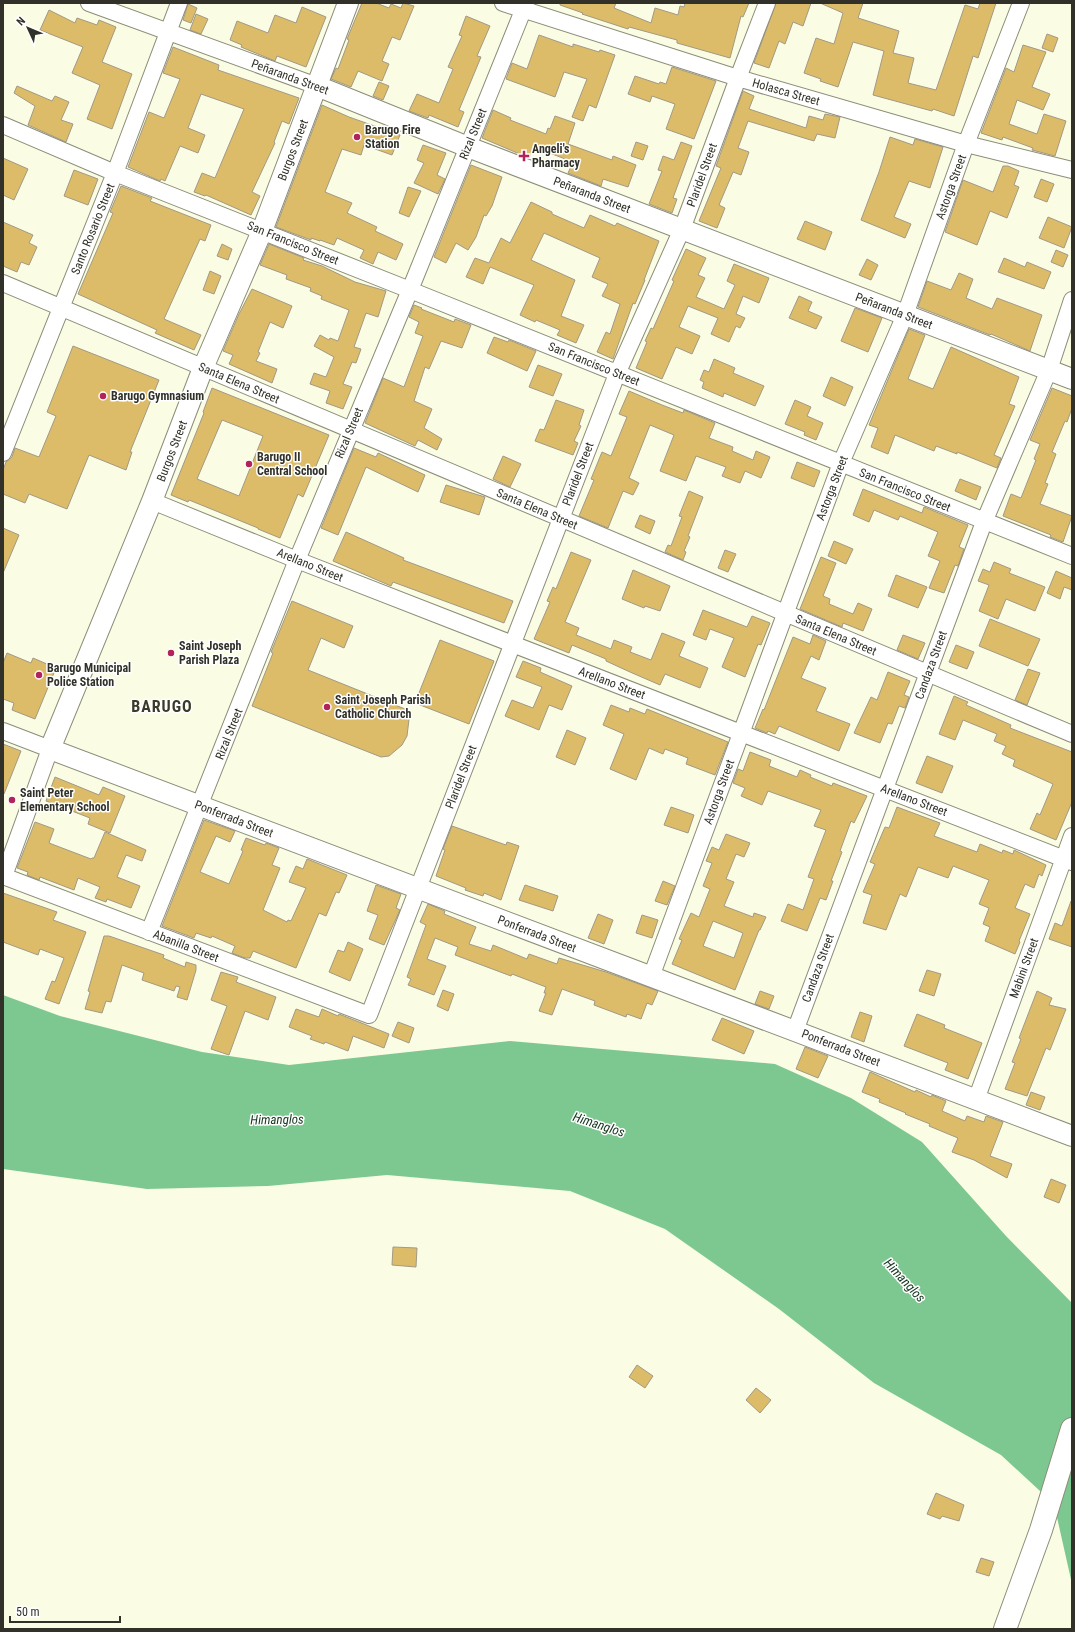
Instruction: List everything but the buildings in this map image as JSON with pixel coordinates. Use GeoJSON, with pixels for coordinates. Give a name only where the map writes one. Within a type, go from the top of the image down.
{"type":"FeatureCollection","features":[{"type":"Feature","properties":{"kind":"main road"},"geometry":{"type":"LineString","coordinates":[[1005,1629],[1041,1530],[1072,1429]]}},
{"type":"Feature","properties":{"kind":"street","name":"Peñaranda Street"},"geometry":{"type":"LineString","coordinates":[[89,3],[317,86],[468,147],[1072,379]]}},
{"type":"Feature","properties":{"kind":"street","name":"Santo Rosario Street"},"geometry":{"type":"LineString","coordinates":[[3,453],[115,173],[179,3]]}},
{"type":"Feature","properties":{"kind":"street","name":"Burgos Street"},"geometry":{"type":"LineString","coordinates":[[4,876],[50,749],[152,501],[203,368],[262,231],[348,3]]}},
{"type":"Feature","properties":{"kind":"street","name":"Holasca Street"},"geometry":{"type":"LineString","coordinates":[[504,3],[525,6],[738,78],[966,144],[1072,170]]}},
{"type":"Feature","properties":{"kind":"street","name":"Plaridel Street"},"geometry":{"type":"LineString","coordinates":[[369,1015],[617,374],[682,229],[767,3]]}},
{"type":"Feature","properties":{"kind":"street","name":"Astorga Street"},"geometry":{"type":"LineString","coordinates":[[651,977],[841,463],[905,315],[966,144],[1021,3]]}},
{"type":"Feature","properties":{"kind":"street","name":"Rizal Street"},"geometry":{"type":"LineString","coordinates":[[149,932],[297,560],[350,430],[410,290],[525,6]]}},
{"type":"Feature","properties":{"kind":"street","name":"San Francisco Street"},"geometry":{"type":"LineString","coordinates":[[3,125],[115,173],[1072,556]]}},
{"type":"Feature","properties":{"kind":"street","name":"Santa Elena Street"},"geometry":{"type":"LineString","coordinates":[[3,283],[61,309],[1072,734]]}},
{"type":"Feature","properties":{"kind":"street","name":"Candaza Street"},"geometry":{"type":"LineString","coordinates":[[795,1031],[984,522],[1049,370],[1072,300]]}},
{"type":"Feature","properties":{"kind":"street","name":"Arellano Street"},"geometry":{"type":"LineString","coordinates":[[152,501],[297,560],[1068,860]]}},
{"type":"Feature","properties":{"kind":"street","name":"Ponferrada Street"},"geometry":{"type":"LineString","coordinates":[[3,731],[1072,1136]]}},
{"type":"Feature","properties":{"kind":"street","name":"Mabini Street"},"geometry":{"type":"LineString","coordinates":[[976,1100],[1068,860],[1072,836]]}},
{"type":"Feature","properties":{"kind":"street","name":"Abanilla Street"},"geometry":{"type":"LineString","coordinates":[[4,876],[369,1015]]}},
{"type":"Feature","properties":{"kind":"water","name":"Himanglos"},"geometry":{"type":"Polygon","coordinates":[[[3,995],[60,1016],[202,1052],[289,1065],[510,1041],[775,1064],[851,1098],[922,1142],[1006,1236],[1072,1303],[1072,1584],[1054,1504],[1001,1455],[874,1383],[779,1309],[665,1229],[570,1191],[387,1175],[268,1186],[147,1189],[3,1169],[3,995]]]}},
{"type":"Feature","properties":{"kind":"place","name":"Barugo Fire Station"},"geometry":{"type":"Point","coordinates":[357,137]}},
{"type":"Feature","properties":{"kind":"place","name":"Angeli's Pharmacy"},"geometry":{"type":"Point","coordinates":[524,156]}},
{"type":"Feature","properties":{"kind":"place","name":"Barugo Gymnasium"},"geometry":{"type":"Point","coordinates":[103,396]}},
{"type":"Feature","properties":{"kind":"place","name":"Barugo II Central School"},"geometry":{"type":"Point","coordinates":[249,464]}},
{"type":"Feature","properties":{"kind":"place","name":"Saint Joseph Parish Plaza"},"geometry":{"type":"Point","coordinates":[171,653]}},
{"type":"Feature","properties":{"kind":"place","name":"Barugo Municipal Police Station"},"geometry":{"type":"Point","coordinates":[39,675]}},
{"type":"Feature","properties":{"kind":"place","name":"Saint Joseph Parish Catholic Church"},"geometry":{"type":"Point","coordinates":[327,707]}},
{"type":"Feature","properties":{"kind":"place","name":"Saint Peter Elementary School"},"geometry":{"type":"Point","coordinates":[12,800]}},
{"type":"Feature","properties":{"kind":"district","name":"BARUGO"},"geometry":{"type":"Point","coordinates":[162,706]}}]}
